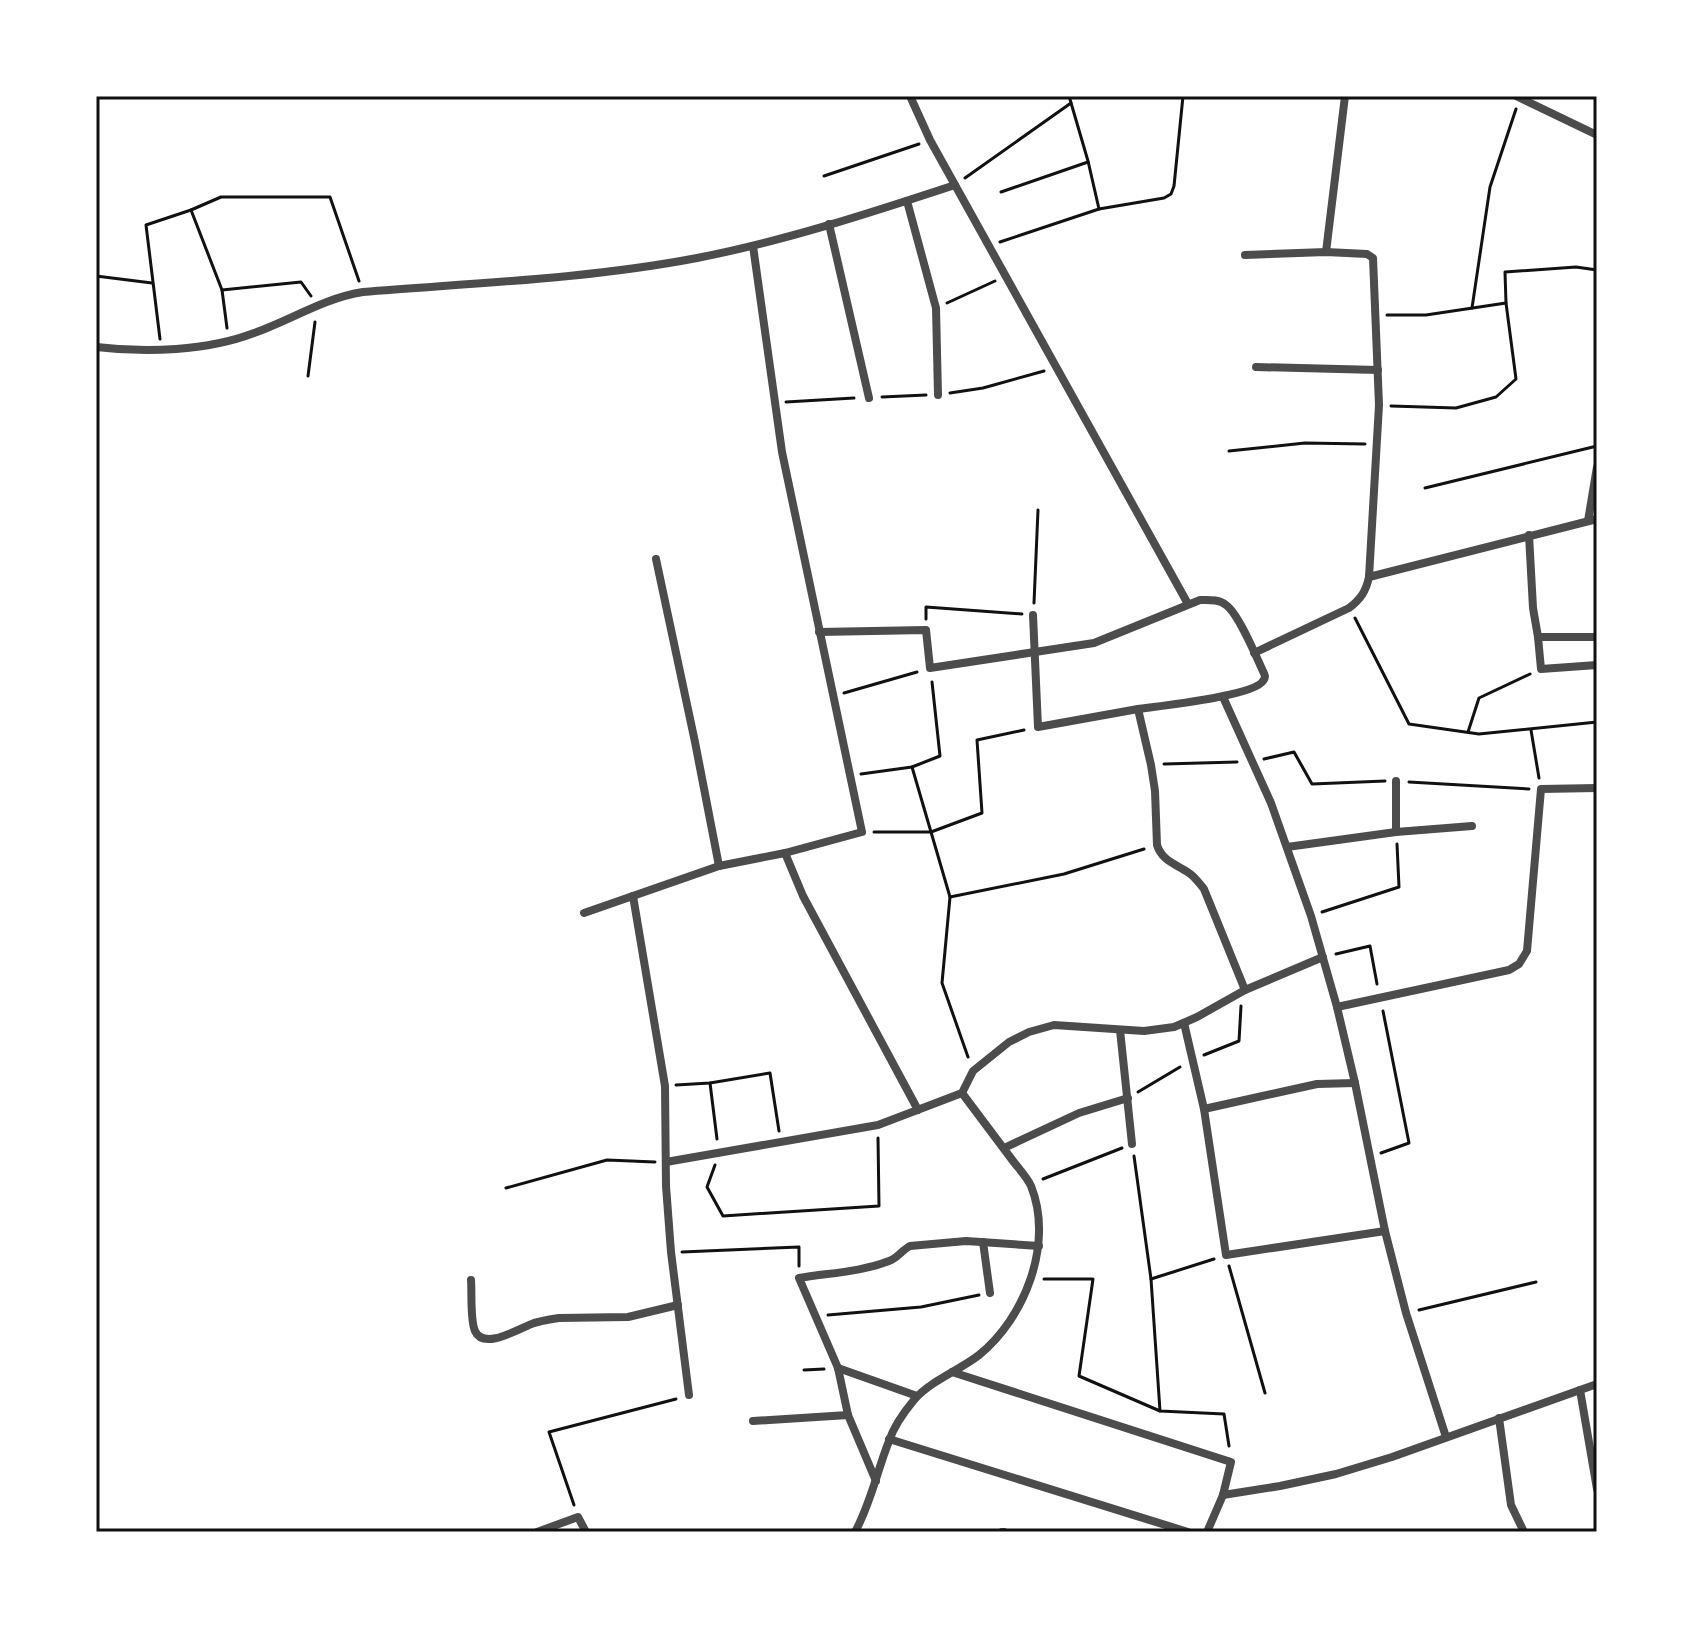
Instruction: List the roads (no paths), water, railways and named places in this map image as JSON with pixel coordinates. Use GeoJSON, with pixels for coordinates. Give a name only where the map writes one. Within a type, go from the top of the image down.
{"type":"FeatureCollection","features":[{"type":"Feature","properties":{"kind":"street"},"geometry":{"type":"LineString","coordinates":[[910,96],[930,140],[1188,604]]}},
{"type":"Feature","properties":{"kind":"street"},"geometry":{"type":"LineString","coordinates":[[1326,252],[1345,96]]}},
{"type":"Feature","properties":{"kind":"street"},"geometry":{"type":"LineString","coordinates":[[1518,97],[1597,135]]}},
{"type":"Feature","properties":{"kind":"street"},"geometry":{"type":"LineString","coordinates":[[96,347],[162,350],[228,342],[348,294],[585,274],[698,258],[753,246],[955,185]]}},
{"type":"Feature","properties":{"kind":"street"},"geometry":{"type":"LineString","coordinates":[[907,201],[936,308],[938,395]]}},
{"type":"Feature","properties":{"kind":"street"},"geometry":{"type":"LineString","coordinates":[[829,224],[869,398]]}},
{"type":"Feature","properties":{"kind":"street"},"geometry":{"type":"LineString","coordinates":[[584,913],[719,866],[785,853],[862,832],[782,452],[753,246]]}},
{"type":"Feature","properties":{"kind":"street"},"geometry":{"type":"LineString","coordinates":[[1245,255],[1326,252],[1367,254],[1373,258],[1379,405],[1366,589],[1349,608],[1254,653]]}},
{"type":"Feature","properties":{"kind":"street"},"geometry":{"type":"LineString","coordinates":[[1256,367],[1378,370]]}},
{"type":"Feature","properties":{"kind":"street"},"geometry":{"type":"LineString","coordinates":[[1369,577],[1592,520],[1597,467]]}},
{"type":"Feature","properties":{"kind":"street"},"geometry":{"type":"LineString","coordinates":[[1529,535],[1533,608],[1541,669],[1597,665]]}},
{"type":"Feature","properties":{"kind":"street"},"geometry":{"type":"LineString","coordinates":[[656,559],[719,866]]}},
{"type":"Feature","properties":{"kind":"street"},"geometry":{"type":"LineString","coordinates":[[819,632],[926,630],[930,668],[1035,652],[1094,643],[1188,604],[1213,600],[1226,604],[1235,615],[1265,675],[1263,682],[1257,686],[1223,697],[1038,727],[1035,652],[1033,615]]}},
{"type":"Feature","properties":{"kind":"street"},"geometry":{"type":"LineString","coordinates":[[1538,637],[1597,637]]}},
{"type":"Feature","properties":{"kind":"street"},"geometry":{"type":"LineString","coordinates":[[1223,697],[1253,761],[1311,916],[1337,1007],[1385,1231],[1406,1313],[1446,1437]]}},
{"type":"Feature","properties":{"kind":"street"},"geometry":{"type":"LineString","coordinates":[[1138,709],[1155,791],[1159,852],[1188,872],[1204,889],[1245,990]]}},
{"type":"Feature","properties":{"kind":"street"},"geometry":{"type":"LineString","coordinates":[[1396,781],[1396,832]]}},
{"type":"Feature","properties":{"kind":"street"},"geometry":{"type":"LineString","coordinates":[[1337,1007],[1509,970],[1523,960],[1527,951],[1541,789],[1597,788]]}},
{"type":"Feature","properties":{"kind":"street"},"geometry":{"type":"LineString","coordinates":[[1287,847],[1396,832],[1472,826]]}},
{"type":"Feature","properties":{"kind":"street"},"geometry":{"type":"LineString","coordinates":[[785,853],[803,896],[918,1110]]}},
{"type":"Feature","properties":{"kind":"street"},"geometry":{"type":"LineString","coordinates":[[633,896],[665,1086],[666,1186],[671,1252],[689,1395]]}},
{"type":"Feature","properties":{"kind":"street"},"geometry":{"type":"LineString","coordinates":[[666,1162],[878,1125],[962,1093],[973,1071],[1009,1042],[1029,1032],[1054,1025],[1144,1031],[1184,1023],[1245,990],[1323,957]]}},
{"type":"Feature","properties":{"kind":"street"},"geometry":{"type":"LineString","coordinates":[[1184,1023],[1204,1109],[1226,1255],[1385,1231]]}},
{"type":"Feature","properties":{"kind":"street"},"geometry":{"type":"LineString","coordinates":[[1120,1030],[1132,1144]]}},
{"type":"Feature","properties":{"kind":"street"},"geometry":{"type":"LineString","coordinates":[[1204,1109],[1317,1084],[1355,1083]]}},
{"type":"Feature","properties":{"kind":"street"},"geometry":{"type":"LineString","coordinates":[[855,1532],[876,1482],[889,1439],[902,1417],[917,1396],[979,1355],[1001,1333],[1018,1307],[1039,1246],[1038,1214],[1030,1184],[962,1093]]}},
{"type":"Feature","properties":{"kind":"street"},"geometry":{"type":"LineString","coordinates":[[1004,1148],[1079,1113],[1128,1098]]}},
{"type":"Feature","properties":{"kind":"street"},"geometry":{"type":"LineString","coordinates":[[876,1482],[848,1415],[838,1368],[799,1278],[869,1267],[893,1260],[908,1246],[938,1242],[1039,1246]]}},
{"type":"Feature","properties":{"kind":"street"},"geometry":{"type":"LineString","coordinates":[[983,1242],[990,1293]]}},
{"type":"Feature","properties":{"kind":"street"},"geometry":{"type":"LineString","coordinates":[[471,1280],[475,1331],[484,1339],[497,1338],[532,1324],[559,1318],[628,1317],[678,1305]]}},
{"type":"Feature","properties":{"kind":"street"},"geometry":{"type":"LineString","coordinates":[[838,1368],[917,1396]]}},
{"type":"Feature","properties":{"kind":"street"},"geometry":{"type":"LineString","coordinates":[[952,1372],[1231,1462],[1223,1495],[1207,1532]]}},
{"type":"Feature","properties":{"kind":"street"},"geometry":{"type":"LineString","coordinates":[[1223,1495],[1336,1474],[1597,1384]]}},
{"type":"Feature","properties":{"kind":"street"},"geometry":{"type":"LineString","coordinates":[[1580,1390],[1597,1489]]}},
{"type":"Feature","properties":{"kind":"street"},"geometry":{"type":"LineString","coordinates":[[753,1421],[848,1415]]}},
{"type":"Feature","properties":{"kind":"street"},"geometry":{"type":"LineString","coordinates":[[1499,1418],[1511,1505],[1524,1532]]}},
{"type":"Feature","properties":{"kind":"street"},"geometry":{"type":"LineString","coordinates":[[889,1439],[1188,1532]]}},
{"type":"Feature","properties":{"kind":"street"},"geometry":{"type":"LineString","coordinates":[[537,1532],[578,1517],[586,1532]]}}]}
